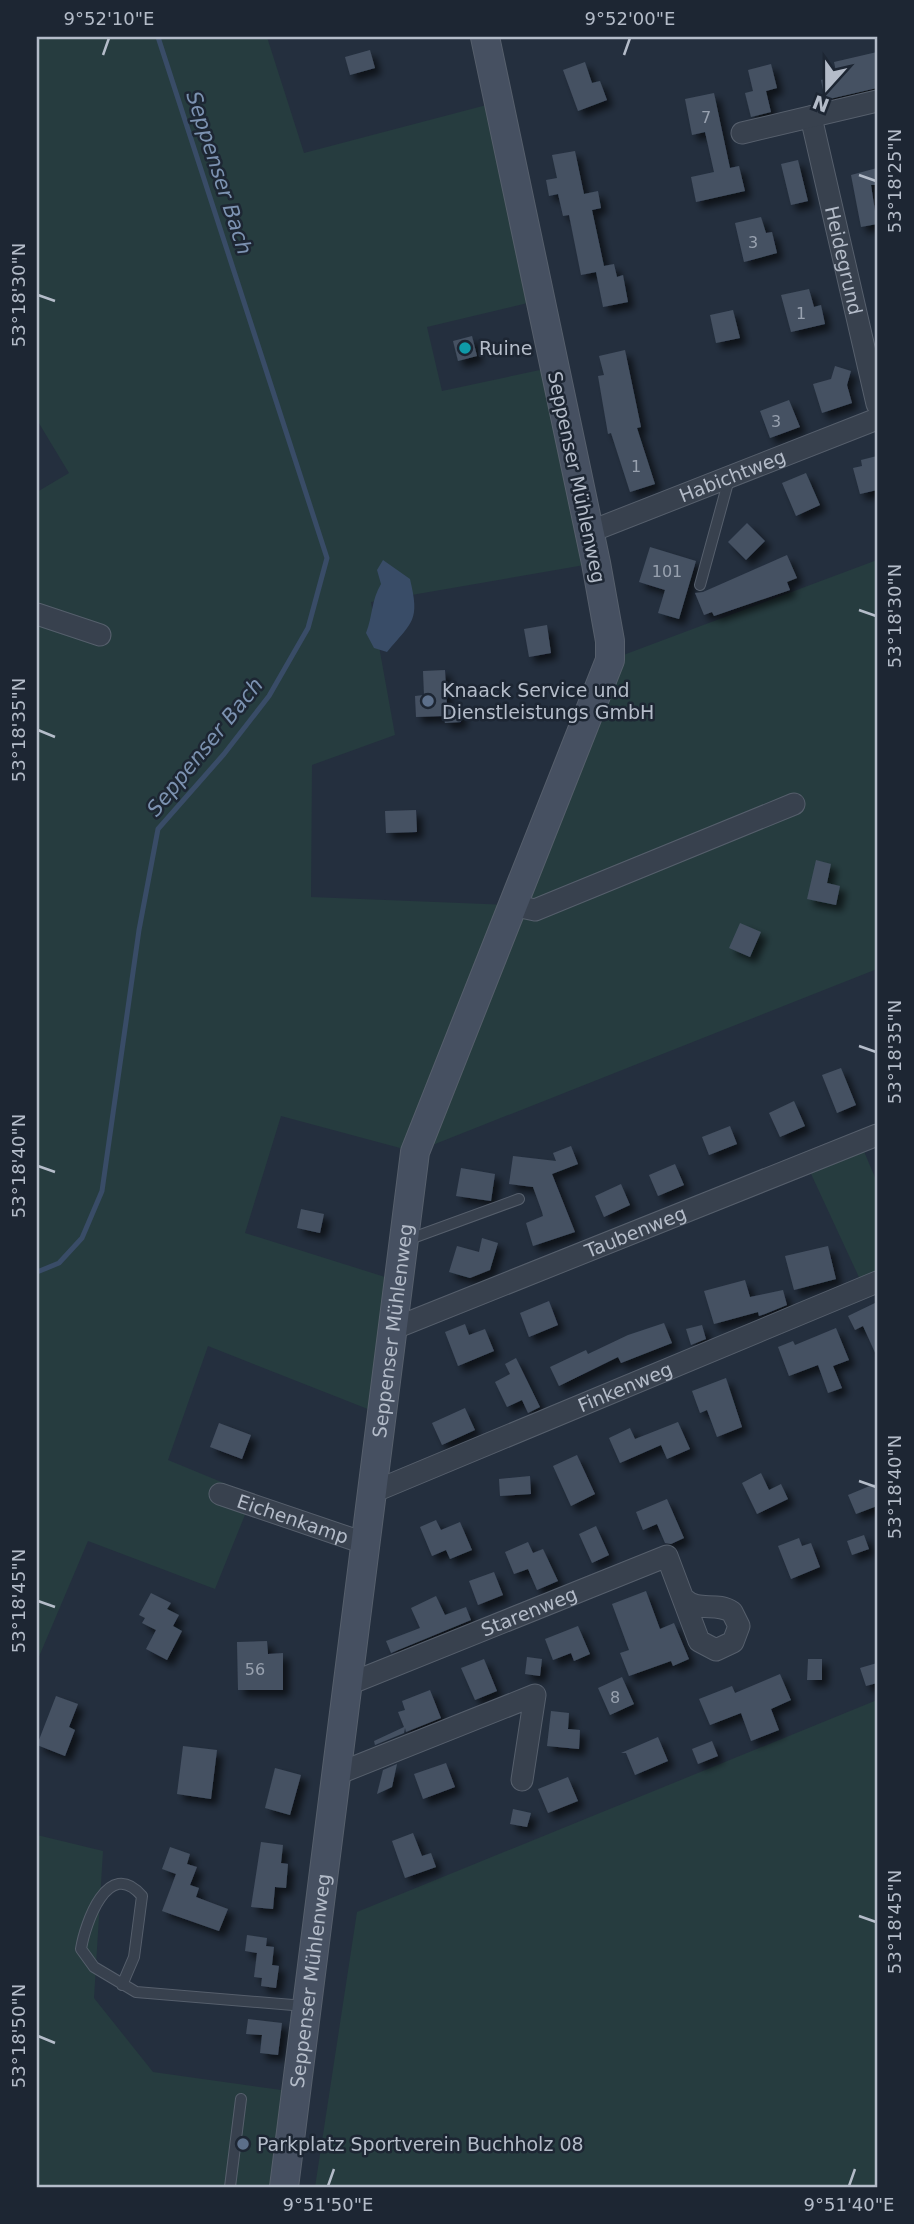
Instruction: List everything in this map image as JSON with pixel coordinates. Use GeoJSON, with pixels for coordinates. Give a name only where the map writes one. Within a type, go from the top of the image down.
{"type":"FeatureCollection","features":[{"type":"Feature","properties":{"kind":"street","name":"Seppenser Mühlenweg"},"geometry":{"type":"LineString","coordinates":[[284,2187],[395,1328],[415,1152],[610,660],[610,641],[589,532],[485,37]]}},
{"type":"Feature","properties":{"kind":"street"},"geometry":{"type":"LineString","coordinates":[[742,132],[877,102]]}},
{"type":"Feature","properties":{"kind":"street","name":"Heidegrund"},"geometry":{"type":"LineString","coordinates":[[811,117],[877,404]]}},
{"type":"Feature","properties":{"kind":"street","name":"Habichtweg"},"geometry":{"type":"LineString","coordinates":[[589,532],[877,419]]}},
{"type":"Feature","properties":{"kind":"street"},"geometry":{"type":"LineString","coordinates":[[37,614],[100,635]]}},
{"type":"Feature","properties":{"kind":"street"},"geometry":{"type":"LineString","coordinates":[[512,905],[535,910],[794,804]]}},
{"type":"Feature","properties":{"kind":"street","name":"Taubenweg"},"geometry":{"type":"LineString","coordinates":[[395,1328],[877,1135]]}},
{"type":"Feature","properties":{"kind":"street","name":"Finkenweg"},"geometry":{"type":"LineString","coordinates":[[373,1492],[877,1282]]}},
{"type":"Feature","properties":{"kind":"street","name":"Eichenkamp"},"geometry":{"type":"LineString","coordinates":[[220,1494],[367,1544]]}},
{"type":"Feature","properties":{"kind":"street","name":"Starenweg"},"geometry":{"type":"LineString","coordinates":[[349,1684],[667,1556],[684,1599]]}},
{"type":"Feature","properties":{"kind":"street"},"geometry":{"type":"LineString","coordinates":[[337,1774],[535,1695],[522,1780]]}},
{"type":"Feature","properties":{"kind":"lane"},"geometry":{"type":"LineString","coordinates":[[700,585],[729,479]]}},
{"type":"Feature","properties":{"kind":"lane"},"geometry":{"type":"LineString","coordinates":[[405,1240],[519,1199]]}},
{"type":"Feature","properties":{"kind":"lane"},"geometry":{"type":"LineString","coordinates":[[122,1985],[134,1957],[142,1896],[137,1890],[122,1885],[108,1888],[97,1901],[85,1924],[80,1949],[94,1967],[122,1985],[136,1992],[307,2006]]}},
{"type":"Feature","properties":{"kind":"lane"},"geometry":{"type":"LineString","coordinates":[[230,2187],[241,2099]]}},
{"type":"Feature","properties":{"kind":"green space"},"geometry":{"type":"Polygon","coordinates":[[[37,37],[267,37],[304,153],[498,102],[540,300],[427,327],[442,391],[554,367],[596,563],[371,602],[395,735],[312,765],[311,897],[512,905],[610,660],[877,560],[877,969],[415,1152],[281,1116],[245,1233],[401,1282],[383,1415],[208,1346],[168,1460],[253,1495],[215,1589],[88,1541],[38,1659],[37,492],[69,473],[37,420],[37,37]]]}},
{"type":"Feature","properties":{"kind":"green space"},"geometry":{"type":"Polygon","coordinates":[[[860,1142],[877,1182],[877,1282],[864,1288],[806,1163],[860,1142]]]}},
{"type":"Feature","properties":{"kind":"green space"},"geometry":{"type":"Polygon","coordinates":[[[877,1700],[877,2187],[315,2187],[357,1912],[877,1700]]]}},
{"type":"Feature","properties":{"kind":"green space"},"geometry":{"type":"Polygon","coordinates":[[[37,1835],[103,1851],[94,1998],[153,2072],[296,2092],[284,2187],[37,2187],[37,1835]]]}},
{"type":"Feature","properties":{"kind":"water"},"geometry":{"type":"Polygon","coordinates":[[[383,560],[410,579],[414,604],[412,620],[387,652],[374,648],[366,633],[375,596],[381,584],[377,570],[383,560]]]}},
{"type":"Feature","properties":{"kind":"building"},"geometry":{"type":"Polygon","coordinates":[[[370,50],[375,68],[350,75],[345,57],[370,50]]]}},
{"type":"Feature","properties":{"kind":"building"},"geometry":{"type":"Polygon","coordinates":[[[877,52],[877,88],[825,100],[821,80],[837,76],[834,62],[877,52]]]}},
{"type":"Feature","properties":{"kind":"building"},"geometry":{"type":"Polygon","coordinates":[[[585,62],[592,83],[600,81],[607,100],[578,111],[563,70],[585,62]]]}},
{"type":"Feature","properties":{"kind":"building"},"geometry":{"type":"Polygon","coordinates":[[[771,64],[777,88],[766,91],[771,112],[751,117],[745,93],[753,91],[748,70],[771,64]]]}},
{"type":"Feature","properties":{"kind":"building"},"geometry":{"type":"Polygon","coordinates":[[[714,93],[730,168],[739,166],[745,191],[696,202],[691,177],[714,172],[705,132],[692,135],[685,99],[714,93]]]}},
{"type":"Feature","properties":{"kind":"building"},"geometry":{"type":"Polygon","coordinates":[[[575,151],[584,194],[598,191],[601,208],[592,210],[604,266],[614,264],[617,277],[623,275],[628,302],[603,307],[596,272],[581,275],[569,215],[563,216],[558,194],[549,196],[546,180],[557,178],[552,155],[575,151]]]}},
{"type":"Feature","properties":{"kind":"building"},"geometry":{"type":"Polygon","coordinates":[[[798,160],[808,201],[791,205],[781,164],[798,160]]]}},
{"type":"Feature","properties":{"kind":"building"},"geometry":{"type":"Polygon","coordinates":[[[877,168],[877,185],[871,185],[877,224],[861,227],[851,175],[877,168]]]}},
{"type":"Feature","properties":{"kind":"building"},"geometry":{"type":"Polygon","coordinates":[[[761,217],[766,233],[772,232],[777,253],[744,262],[735,223],[761,217]]]}},
{"type":"Feature","properties":{"kind":"building"},"geometry":{"type":"Polygon","coordinates":[[[809,289],[814,307],[821,305],[825,324],[791,332],[781,295],[809,289]]]}},
{"type":"Feature","properties":{"kind":"building"},"geometry":{"type":"Polygon","coordinates":[[[733,310],[740,338],[716,343],[710,315],[733,310]]]}},
{"type":"Feature","properties":{"kind":"building","name":"Ruine"},"geometry":{"type":"Polygon","coordinates":[[[472,336],[477,356],[458,361],[453,341],[472,336]]]}},
{"type":"Feature","properties":{"kind":"building"},"geometry":{"type":"Polygon","coordinates":[[[625,350],[641,427],[637,428],[655,484],[630,492],[611,433],[608,434],[598,376],[604,375],[599,356],[625,350]]]}},
{"type":"Feature","properties":{"kind":"building"},"geometry":{"type":"Polygon","coordinates":[[[835,366],[851,371],[847,385],[852,403],[822,413],[813,384],[831,379],[835,366]]]}},
{"type":"Feature","properties":{"kind":"building"},"geometry":{"type":"Polygon","coordinates":[[[789,400],[800,427],[770,438],[760,411],[789,400]]]}},
{"type":"Feature","properties":{"kind":"building"},"geometry":{"type":"Polygon","coordinates":[[[877,456],[877,490],[860,494],[853,468],[862,466],[861,460],[877,456]]]}},
{"type":"Feature","properties":{"kind":"building"},"geometry":{"type":"Polygon","coordinates":[[[806,473],[820,505],[796,516],[782,483],[806,473]]]}},
{"type":"Feature","properties":{"kind":"building"},"geometry":{"type":"Polygon","coordinates":[[[747,523],[765,541],[746,560],[728,542],[747,523]]]}},
{"type":"Feature","properties":{"kind":"building"},"geometry":{"type":"Polygon","coordinates":[[[650,547],[696,561],[679,619],[658,613],[665,590],[639,582],[650,547]]]}},
{"type":"Feature","properties":{"kind":"building"},"geometry":{"type":"Polygon","coordinates":[[[787,555],[797,578],[787,582],[790,590],[714,616],[712,612],[704,615],[695,593],[703,592],[787,555]]]}},
{"type":"Feature","properties":{"kind":"building"},"geometry":{"type":"Polygon","coordinates":[[[547,625],[551,653],[529,657],[524,629],[547,625]]]}},
{"type":"Feature","properties":{"kind":"building"},"geometry":{"type":"Polygon","coordinates":[[[445,670],[447,706],[460,705],[461,722],[445,723],[444,716],[416,717],[415,696],[424,695],[423,671],[445,670]]]}},
{"type":"Feature","properties":{"kind":"building"},"geometry":{"type":"Polygon","coordinates":[[[416,810],[417,832],[386,833],[385,811],[416,810]]]}},
{"type":"Feature","properties":{"kind":"building"},"geometry":{"type":"Polygon","coordinates":[[[816,860],[831,864],[827,883],[840,886],[836,905],[807,899],[816,860]]]}},
{"type":"Feature","properties":{"kind":"building"},"geometry":{"type":"Polygon","coordinates":[[[740,923],[761,932],[750,957],[729,948],[740,923]]]}},
{"type":"Feature","properties":{"kind":"building"},"geometry":{"type":"Polygon","coordinates":[[[841,1068],[856,1105],[837,1113],[822,1075],[841,1068]]]}},
{"type":"Feature","properties":{"kind":"building"},"geometry":{"type":"Polygon","coordinates":[[[794,1101],[805,1126],[780,1137],[769,1113],[794,1101]]]}},
{"type":"Feature","properties":{"kind":"building"},"geometry":{"type":"Polygon","coordinates":[[[730,1126],[737,1144],[709,1155],[702,1137],[730,1126]]]}},
{"type":"Feature","properties":{"kind":"building"},"geometry":{"type":"Polygon","coordinates":[[[571,1146],[578,1164],[552,1174],[575,1232],[533,1246],[526,1223],[543,1216],[533,1187],[509,1184],[513,1156],[556,1161],[553,1153],[571,1146]]]}},
{"type":"Feature","properties":{"kind":"building"},"geometry":{"type":"Polygon","coordinates":[[[675,1164],[684,1185],[658,1196],[649,1175],[675,1164]]]}},
{"type":"Feature","properties":{"kind":"building"},"geometry":{"type":"Polygon","coordinates":[[[461,1168],[495,1174],[491,1201],[456,1196],[461,1168]]]}},
{"type":"Feature","properties":{"kind":"building"},"geometry":{"type":"Polygon","coordinates":[[[621,1184],[630,1205],[604,1217],[595,1196],[621,1184]]]}},
{"type":"Feature","properties":{"kind":"building"},"geometry":{"type":"Polygon","coordinates":[[[301,1209],[324,1214],[320,1233],[297,1228],[301,1209]]]}},
{"type":"Feature","properties":{"kind":"building"},"geometry":{"type":"Polygon","coordinates":[[[482,1238],[498,1243],[490,1270],[470,1278],[449,1272],[457,1246],[479,1252],[482,1238]]]}},
{"type":"Feature","properties":{"kind":"building"},"geometry":{"type":"Polygon","coordinates":[[[828,1246],[836,1279],[794,1290],[785,1256],[828,1246]]]}},
{"type":"Feature","properties":{"kind":"building"},"geometry":{"type":"Polygon","coordinates":[[[745,1280],[750,1297],[783,1290],[787,1305],[759,1316],[758,1312],[714,1324],[704,1291],[745,1280]]]}},
{"type":"Feature","properties":{"kind":"building"},"geometry":{"type":"Polygon","coordinates":[[[549,1301],[558,1325],[529,1337],[520,1313],[549,1301]]]}},
{"type":"Feature","properties":{"kind":"building"},"geometry":{"type":"Polygon","coordinates":[[[877,1302],[877,1357],[863,1326],[855,1330],[848,1316],[877,1302]]]}},
{"type":"Feature","properties":{"kind":"building"},"geometry":{"type":"Polygon","coordinates":[[[664,1323],[672,1343],[621,1363],[618,1357],[559,1386],[550,1367],[586,1350],[588,1354],[628,1335],[664,1323]]]}},
{"type":"Feature","properties":{"kind":"building"},"geometry":{"type":"Polygon","coordinates":[[[465,1324],[469,1335],[485,1329],[494,1351],[458,1366],[445,1332],[465,1324]]]}},
{"type":"Feature","properties":{"kind":"building"},"geometry":{"type":"Polygon","coordinates":[[[702,1325],[706,1339],[691,1345],[686,1329],[702,1325]]]}},
{"type":"Feature","properties":{"kind":"building"},"geometry":{"type":"Polygon","coordinates":[[[836,1328],[849,1360],[833,1366],[842,1388],[828,1393],[818,1365],[789,1376],[778,1347],[793,1341],[795,1345],[836,1328]]]}},
{"type":"Feature","properties":{"kind":"building"},"geometry":{"type":"Polygon","coordinates":[[[516,1358],[540,1407],[528,1413],[522,1400],[507,1407],[495,1382],[510,1374],[505,1364],[516,1358]]]}},
{"type":"Feature","properties":{"kind":"building"},"geometry":{"type":"Polygon","coordinates":[[[726,1378],[742,1427],[717,1437],[707,1410],[700,1413],[692,1391],[726,1378]]]}},
{"type":"Feature","properties":{"kind":"building"},"geometry":{"type":"Polygon","coordinates":[[[465,1408],[475,1430],[442,1445],[432,1423],[465,1408]]]}},
{"type":"Feature","properties":{"kind":"building"},"geometry":{"type":"Polygon","coordinates":[[[678,1422],[690,1449],[667,1459],[661,1445],[620,1463],[609,1438],[630,1428],[635,1439],[678,1422]]]}},
{"type":"Feature","properties":{"kind":"building"},"geometry":{"type":"Polygon","coordinates":[[[219,1423],[251,1435],[242,1459],[210,1447],[219,1423]]]}},
{"type":"Feature","properties":{"kind":"building"},"geometry":{"type":"Polygon","coordinates":[[[577,1455],[595,1494],[571,1506],[553,1466],[577,1455]]]}},
{"type":"Feature","properties":{"kind":"building"},"geometry":{"type":"Polygon","coordinates":[[[761,1473],[769,1490],[781,1484],[788,1499],[757,1514],[742,1483],[761,1473]]]}},
{"type":"Feature","properties":{"kind":"building"},"geometry":{"type":"Polygon","coordinates":[[[530,1476],[531,1494],[500,1496],[499,1479],[530,1476]]]}},
{"type":"Feature","properties":{"kind":"building"},"geometry":{"type":"Polygon","coordinates":[[[877,1483],[877,1506],[856,1514],[848,1495],[877,1483]]]}},
{"type":"Feature","properties":{"kind":"building"},"geometry":{"type":"Polygon","coordinates":[[[667,1499],[684,1538],[671,1544],[665,1543],[657,1524],[643,1530],[636,1512],[667,1499]]]}},
{"type":"Feature","properties":{"kind":"building"},"geometry":{"type":"Polygon","coordinates":[[[436,1520],[441,1530],[460,1522],[472,1550],[450,1559],[446,1550],[432,1556],[420,1527],[436,1520]]]}},
{"type":"Feature","properties":{"kind":"building"},"geometry":{"type":"Polygon","coordinates":[[[596,1526],[609,1555],[592,1563],[579,1534],[596,1526]]]}},
{"type":"Feature","properties":{"kind":"building"},"geometry":{"type":"Polygon","coordinates":[[[864,1535],[869,1549],[852,1555],[847,1541],[864,1535]]]}},
{"type":"Feature","properties":{"kind":"building"},"geometry":{"type":"Polygon","coordinates":[[[799,1538],[802,1546],[811,1543],[820,1567],[791,1579],[778,1546],[799,1538]]]}},
{"type":"Feature","properties":{"kind":"building"},"geometry":{"type":"Polygon","coordinates":[[[528,1542],[533,1553],[543,1549],[558,1581],[537,1590],[528,1569],[514,1574],[505,1552],[528,1542]]]}},
{"type":"Feature","properties":{"kind":"building"},"geometry":{"type":"Polygon","coordinates":[[[494,1572],[503,1595],[478,1605],[469,1581],[494,1572]]]}},
{"type":"Feature","properties":{"kind":"building"},"geometry":{"type":"Polygon","coordinates":[[[646,1591],[660,1629],[674,1623],[689,1659],[673,1666],[671,1661],[629,1676],[620,1653],[629,1650],[612,1604],[646,1591]]]}},
{"type":"Feature","properties":{"kind":"building"},"geometry":{"type":"Polygon","coordinates":[[[151,1593],[171,1603],[167,1609],[179,1615],[173,1626],[182,1631],[167,1660],[146,1649],[156,1630],[142,1623],[145,1618],[139,1615],[151,1593]]]}},
{"type":"Feature","properties":{"kind":"building"},"geometry":{"type":"Polygon","coordinates":[[[436,1596],[445,1615],[466,1607],[471,1620],[391,1653],[386,1641],[420,1628],[411,1608],[436,1596]]]}},
{"type":"Feature","properties":{"kind":"building"},"geometry":{"type":"Polygon","coordinates":[[[578,1626],[590,1654],[574,1661],[571,1653],[553,1660],[545,1639],[578,1626]]]}},
{"type":"Feature","properties":{"kind":"building"},"geometry":{"type":"Polygon","coordinates":[[[267,1641],[268,1654],[283,1653],[283,1690],[238,1690],[237,1642],[267,1641]]]}},
{"type":"Feature","properties":{"kind":"building"},"geometry":{"type":"Polygon","coordinates":[[[527,1657],[542,1659],[540,1676],[525,1674],[527,1657]]]}},
{"type":"Feature","properties":{"kind":"building"},"geometry":{"type":"Polygon","coordinates":[[[484,1659],[497,1691],[475,1700],[461,1668],[484,1659]]]}},
{"type":"Feature","properties":{"kind":"building"},"geometry":{"type":"Polygon","coordinates":[[[808,1659],[822,1659],[822,1680],[807,1680],[808,1659]]]}},
{"type":"Feature","properties":{"kind":"building"},"geometry":{"type":"Polygon","coordinates":[[[877,1663],[877,1683],[866,1686],[860,1668],[877,1663]]]}},
{"type":"Feature","properties":{"kind":"building"},"geometry":{"type":"Polygon","coordinates":[[[780,1674],[791,1700],[771,1709],[779,1730],[751,1741],[741,1713],[710,1725],[699,1699],[732,1686],[735,1693],[780,1674]]]}},
{"type":"Feature","properties":{"kind":"building"},"geometry":{"type":"Polygon","coordinates":[[[622,1677],[634,1704],[610,1715],[598,1688],[622,1677]]]}},
{"type":"Feature","properties":{"kind":"building"},"geometry":{"type":"Polygon","coordinates":[[[430,1690],[441,1718],[406,1732],[405,1728],[404,1733],[375,1745],[374,1741],[404,1727],[398,1712],[405,1710],[402,1701],[430,1690]]]}},
{"type":"Feature","properties":{"kind":"building"},"geometry":{"type":"Polygon","coordinates":[[[56,1696],[78,1704],[69,1727],[75,1730],[65,1756],[37,1745],[56,1696]]]}},
{"type":"Feature","properties":{"kind":"building"},"geometry":{"type":"Polygon","coordinates":[[[551,1711],[569,1713],[568,1729],[580,1730],[579,1749],[547,1746],[551,1711]]]}},
{"type":"Feature","properties":{"kind":"building"},"geometry":{"type":"Polygon","coordinates":[[[658,1737],[668,1761],[635,1775],[626,1753],[621,1753],[658,1737]]]}},
{"type":"Feature","properties":{"kind":"building"},"geometry":{"type":"Polygon","coordinates":[[[712,1741],[718,1756],[698,1764],[692,1749],[712,1741]]]}},
{"type":"Feature","properties":{"kind":"building"},"geometry":{"type":"Polygon","coordinates":[[[183,1746],[217,1750],[211,1799],[177,1794],[183,1746]]]}},
{"type":"Feature","properties":{"kind":"building"},"geometry":{"type":"Polygon","coordinates":[[[446,1763],[455,1787],[423,1799],[414,1774],[446,1763]]]}},
{"type":"Feature","properties":{"kind":"building"},"geometry":{"type":"Polygon","coordinates":[[[397,1764],[392,1787],[377,1794],[383,1770],[397,1764]]]}},
{"type":"Feature","properties":{"kind":"building"},"geometry":{"type":"Polygon","coordinates":[[[275,1768],[301,1775],[290,1815],[265,1808],[275,1768]]]}},
{"type":"Feature","properties":{"kind":"building"},"geometry":{"type":"Polygon","coordinates":[[[568,1777],[578,1801],[548,1813],[538,1789],[568,1777]]]}},
{"type":"Feature","properties":{"kind":"building"},"geometry":{"type":"Polygon","coordinates":[[[513,1809],[531,1813],[527,1827],[510,1824],[513,1809]]]}},
{"type":"Feature","properties":{"kind":"building"},"geometry":{"type":"Polygon","coordinates":[[[413,1833],[422,1856],[431,1853],[436,1867],[405,1878],[392,1841],[413,1833]]]}},
{"type":"Feature","properties":{"kind":"building"},"geometry":{"type":"Polygon","coordinates":[[[261,1842],[283,1845],[281,1863],[288,1864],[286,1888],[275,1887],[273,1909],[251,1907],[261,1842]]]}},
{"type":"Feature","properties":{"kind":"building"},"geometry":{"type":"Polygon","coordinates":[[[170,1847],[190,1854],[187,1864],[197,1867],[190,1885],[199,1888],[196,1897],[228,1909],[219,1931],[162,1911],[176,1874],[162,1869],[170,1847]]]}},
{"type":"Feature","properties":{"kind":"building"},"geometry":{"type":"Polygon","coordinates":[[[247,1935],[267,1938],[266,1946],[274,1947],[272,1965],[279,1966],[276,1988],[261,1986],[262,1978],[254,1977],[257,1953],[245,1951],[247,1935]]]}},
{"type":"Feature","properties":{"kind":"building"},"geometry":{"type":"Polygon","coordinates":[[[248,2019],[282,2023],[278,2055],[260,2053],[262,2035],[246,2034],[248,2019]]]}},
{"type":"Feature","properties":{"kind":"waterway","name":"Seppenser Bach"},"geometry":{"type":"LineString","coordinates":[[37,1272],[59,1263],[82,1238],[102,1191],[139,930],[158,829],[224,754],[269,696],[308,628],[327,558],[158,37]]}},
{"type":"Feature","properties":{"kind":"place","name":"Ruine"},"geometry":{"type":"Point","coordinates":[465,348]}},
{"type":"Feature","properties":{"kind":"place","name":"Knaack Service und Dienstleistungs GmbH"},"geometry":{"type":"Point","coordinates":[428,701]}},
{"type":"Feature","properties":{"kind":"place","name":"Parkplatz Sportverein Buchholz 08"},"geometry":{"type":"Point","coordinates":[243,2144]}}]}
